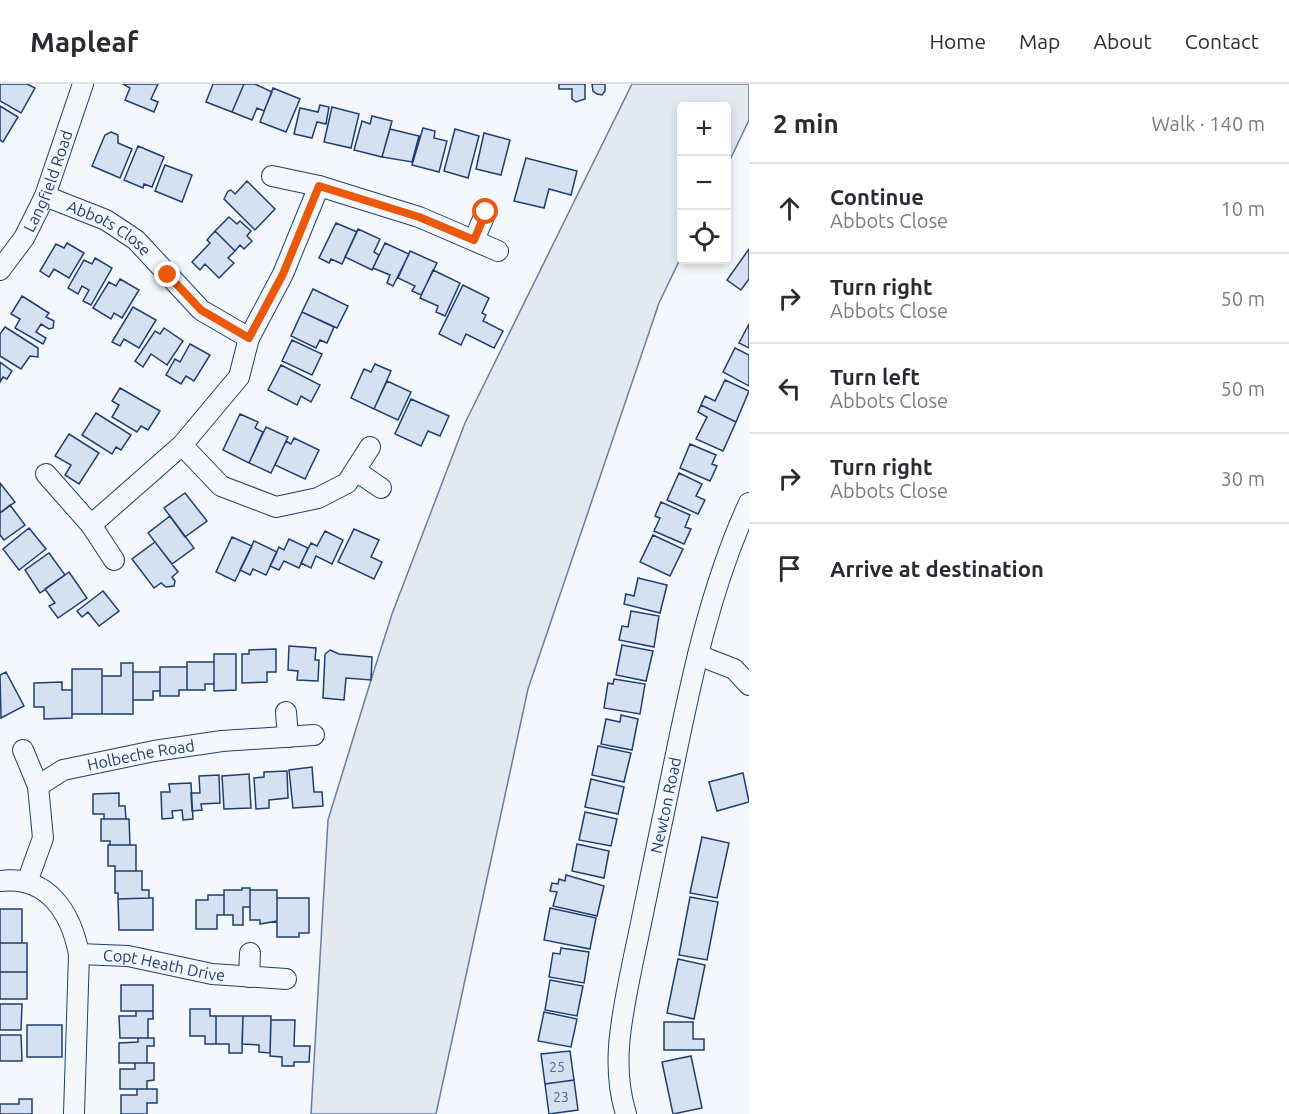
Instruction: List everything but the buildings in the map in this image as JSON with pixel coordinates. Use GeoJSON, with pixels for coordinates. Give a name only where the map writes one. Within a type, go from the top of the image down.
{"type":"FeatureCollection","features":[{"type":"Feature","properties":{"kind":"street","name":"Langfield Road"},"geometry":{"type":"LineString","coordinates":[[0,270],[24,238],[45,196],[83,84]]}},
{"type":"Feature","properties":{"kind":"street"},"geometry":{"type":"LineString","coordinates":[[272,176],[319,186],[419,217],[498,251]]}},
{"type":"Feature","properties":{"kind":"street"},"geometry":{"type":"LineString","coordinates":[[92,525],[182,445],[239,377],[249,338],[283,274],[319,186]]}},
{"type":"Feature","properties":{"kind":"street","name":"Abbots Close"},"geometry":{"type":"LineString","coordinates":[[45,196],[106,220],[136,240],[201,310],[249,338]]}},
{"type":"Feature","properties":{"kind":"street"},"geometry":{"type":"LineString","coordinates":[[474,240],[486,212]]}},
{"type":"Feature","properties":{"kind":"street"},"geometry":{"type":"LineString","coordinates":[[182,445],[221,486],[276,507],[318,498],[347,483],[370,447]]}},
{"type":"Feature","properties":{"kind":"street"},"geometry":{"type":"LineString","coordinates":[[356,471],[381,488]]}},
{"type":"Feature","properties":{"kind":"street"},"geometry":{"type":"LineString","coordinates":[[46,474],[92,525],[114,560]]}},
{"type":"Feature","properties":{"kind":"street","name":"Newton Road"},"geometry":{"type":"LineString","coordinates":[[626,1114],[618,1061],[621,1025],[698,655],[730,545],[749,503]]}},
{"type":"Feature","properties":{"kind":"street"},"geometry":{"type":"LineString","coordinates":[[698,655],[734,669],[749,684]]}},
{"type":"Feature","properties":{"kind":"street"},"geometry":{"type":"LineString","coordinates":[[286,712],[288,736]]}},
{"type":"Feature","properties":{"kind":"street","name":"Holbeche Road"},"geometry":{"type":"LineString","coordinates":[[38,786],[63,770],[154,751],[222,741],[314,735]]}},
{"type":"Feature","properties":{"kind":"street"},"geometry":{"type":"LineString","coordinates":[[23,750],[38,786],[44,838],[27,882]]}},
{"type":"Feature","properties":{"kind":"street","name":"Copt Heath Drive"},"geometry":{"type":"LineString","coordinates":[[0,880],[27,882],[48,894],[68,914],[80,954],[74,1114]]}},
{"type":"Feature","properties":{"kind":"street","name":"Copt Heath Drive"},"geometry":{"type":"LineString","coordinates":[[249,977],[250,953]]}},
{"type":"Feature","properties":{"kind":"street","name":"Copt Heath Drive"},"geometry":{"type":"LineString","coordinates":[[80,954],[128,956],[212,975],[286,979]]}},
{"type":"Feature","properties":{"kind":"shaded area"},"geometry":{"type":"Polygon","coordinates":[[[632,84],[749,84],[749,120],[731,158],[731,102],[677,102],[678,264],[659,303],[528,689],[436,1114],[311,1114],[328,820],[392,614],[465,423],[632,84]]]}},
{"type":"Feature","properties":{"kind":"route"},"geometry":{"type":"LineString","coordinates":[[168,275],[201,310],[249,338],[283,274],[319,186],[419,217],[474,240],[486,212]]}}]}
